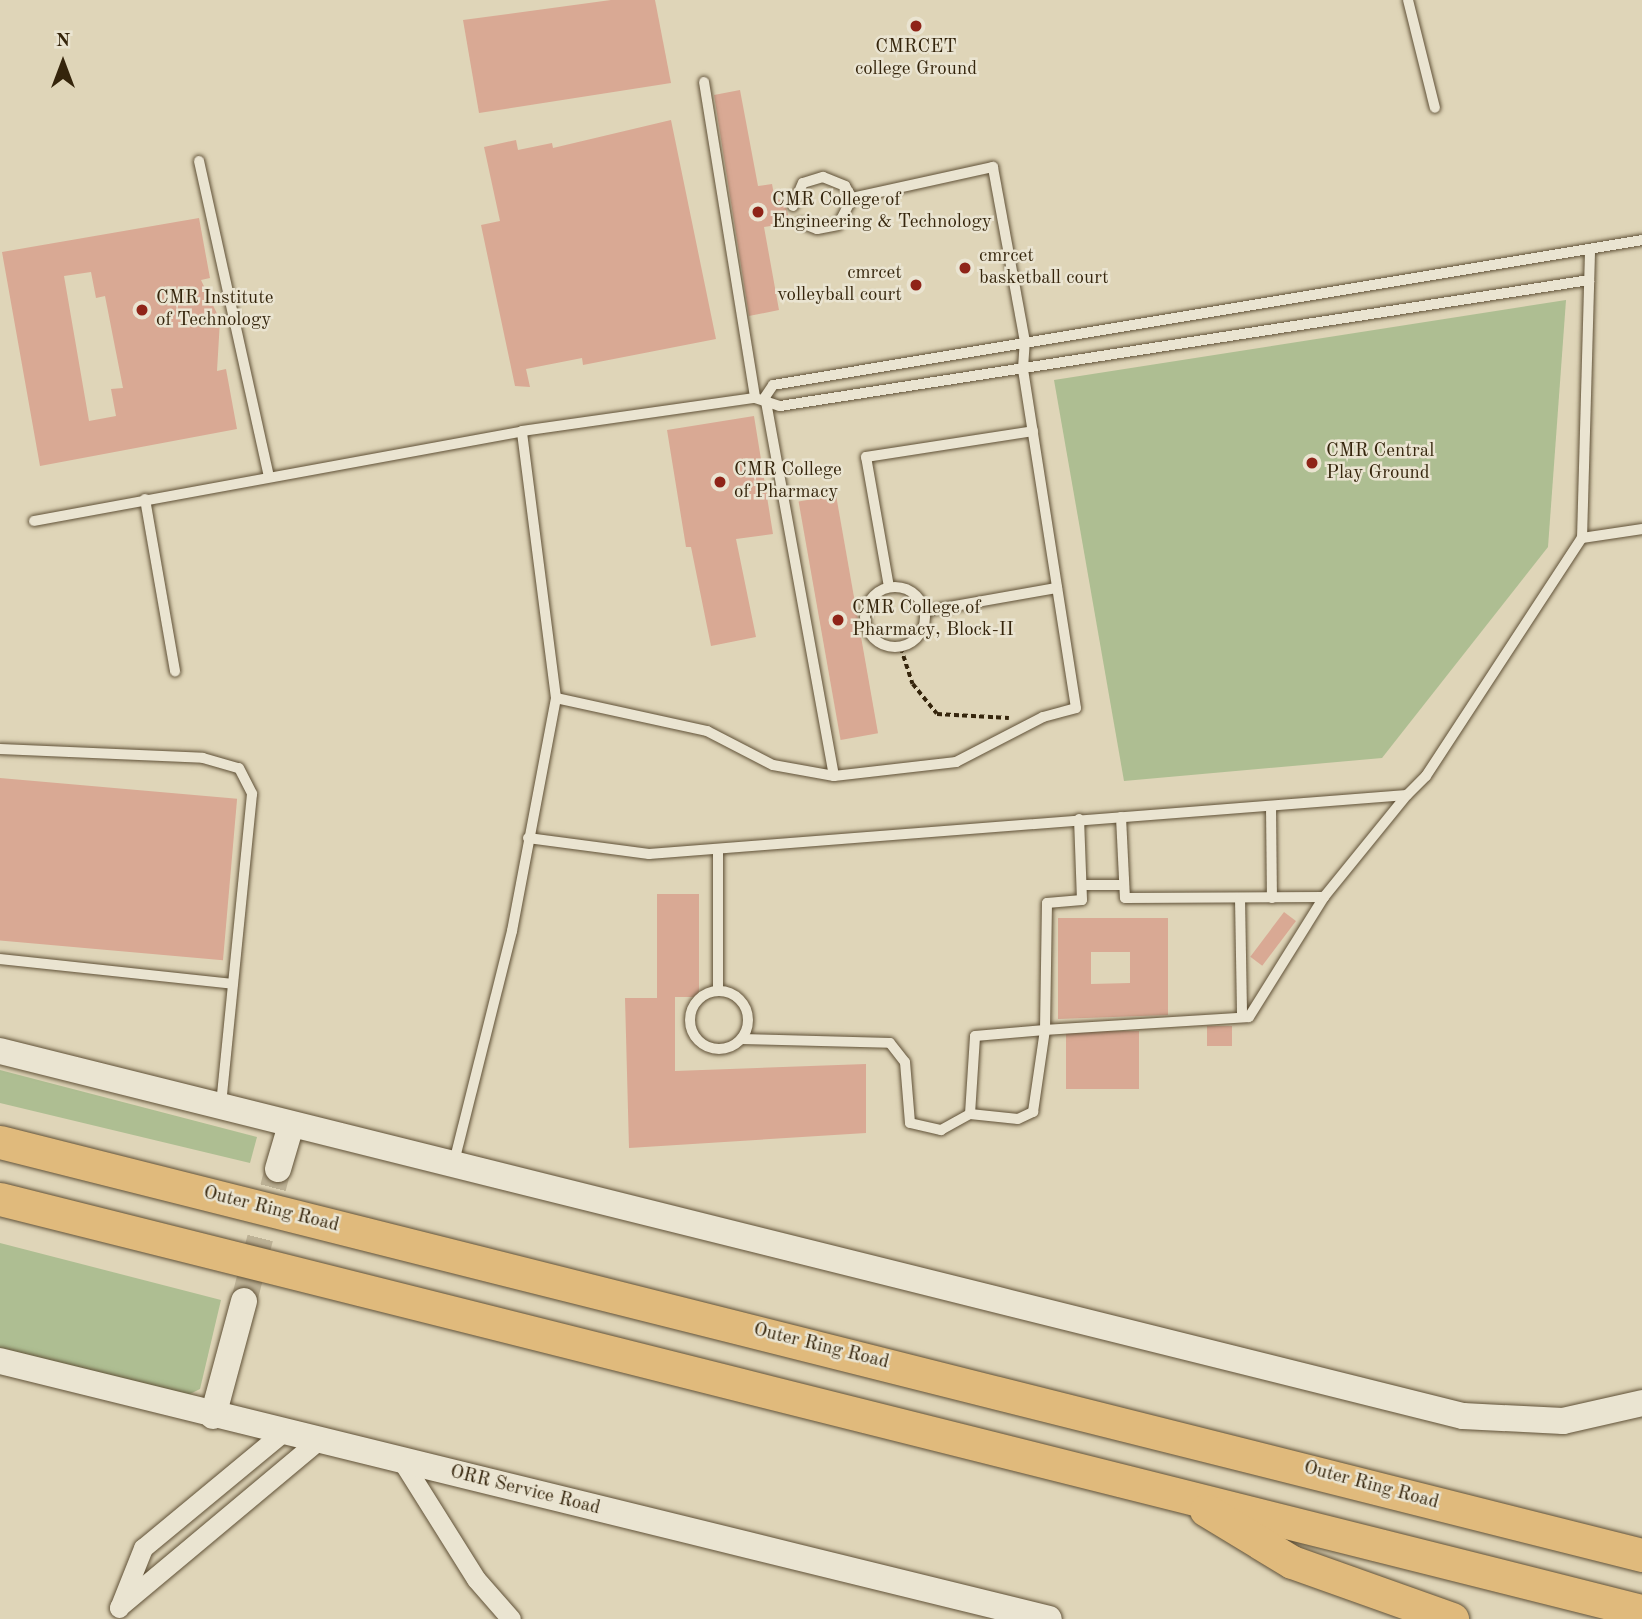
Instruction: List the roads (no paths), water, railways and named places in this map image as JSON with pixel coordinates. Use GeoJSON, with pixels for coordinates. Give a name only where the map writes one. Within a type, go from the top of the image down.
{"type":"FeatureCollection","features":[{"type":"Feature","properties":{"kind":"highway","name":"Outer Ring Road"},"geometry":{"type":"LineString","coordinates":[[0,1142],[1642,1555]]}},
{"type":"Feature","properties":{"kind":"highway"},"geometry":{"type":"LineString","coordinates":[[0,1199],[1178,1492],[1642,1611]]}},
{"type":"Feature","properties":{"kind":"highway"},"geometry":{"type":"LineString","coordinates":[[1178,1492],[1292,1562],[1452,1619]]}},
{"type":"Feature","properties":{"kind":"main road"},"geometry":{"type":"LineString","coordinates":[[0,1051],[1464,1416],[1563,1420],[1642,1403]]}},
{"type":"Feature","properties":{"kind":"main road"},"geometry":{"type":"LineString","coordinates":[[278,1169],[290,1125]]}},
{"type":"Feature","properties":{"kind":"main road"},"geometry":{"type":"LineString","coordinates":[[213,1416],[244,1301]]}},
{"type":"Feature","properties":{"kind":"main road","name":"ORR Service Road"},"geometry":{"type":"LineString","coordinates":[[0,1361],[281,1434],[1049,1619]]}},
{"type":"Feature","properties":{"kind":"street"},"geometry":{"type":"LineString","coordinates":[[118,1613],[143,1548],[281,1434]]}},
{"type":"Feature","properties":{"kind":"street"},"geometry":{"type":"LineString","coordinates":[[118,1613],[317,1442]]}},
{"type":"Feature","properties":{"kind":"street"},"geometry":{"type":"LineString","coordinates":[[401,1461],[476,1579],[511,1619]]}},
{"type":"Feature","properties":{"kind":"lane"},"geometry":{"type":"LineString","coordinates":[[1408,0],[1435,108]]}},
{"type":"Feature","properties":{"kind":"lane"},"geometry":{"type":"LineString","coordinates":[[704,82],[760,397],[834,776]]}},
{"type":"Feature","properties":{"kind":"lane"},"geometry":{"type":"LineString","coordinates":[[199,161],[268,473]]}},
{"type":"Feature","properties":{"kind":"lane"},"geometry":{"type":"LineString","coordinates":[[556,698],[707,731],[773,765],[834,776],[956,762],[1044,717],[1076,708],[1023,368],[1025,342],[993,167],[852,198]]}},
{"type":"Feature","properties":{"kind":"lane"},"geometry":{"type":"LineString","coordinates":[[793,206],[796,190],[812,179],[832,177],[852,198]]}},
{"type":"Feature","properties":{"kind":"lane"},"geometry":{"type":"LineString","coordinates":[[802,223],[817,229],[838,225],[852,198]]}},
{"type":"Feature","properties":{"kind":"lane"},"geometry":{"type":"LineString","coordinates":[[760,397],[773,385],[1590,252],[1642,240]]}},
{"type":"Feature","properties":{"kind":"lane"},"geometry":{"type":"LineString","coordinates":[[970,1114],[975,1036],[1248,1017],[1324,897],[1407,795],[1426,776],[1581,538],[1590,252]]}},
{"type":"Feature","properties":{"kind":"lane"},"geometry":{"type":"LineString","coordinates":[[34,521],[268,473],[522,431],[760,397],[780,406],[1589,280]]}},
{"type":"Feature","properties":{"kind":"lane"},"geometry":{"type":"LineString","coordinates":[[454,1163],[528,838],[556,698],[522,431]]}},
{"type":"Feature","properties":{"kind":"lane"},"geometry":{"type":"LineString","coordinates":[[889,587],[866,457],[1033,431]]}},
{"type":"Feature","properties":{"kind":"lane"},"geometry":{"type":"LineString","coordinates":[[145,499],[175,671]]}},
{"type":"Feature","properties":{"kind":"lane"},"geometry":{"type":"LineString","coordinates":[[1581,538],[1642,529]]}},
{"type":"Feature","properties":{"kind":"lane"},"geometry":{"type":"LineString","coordinates":[[889,587],[905,588],[926,611],[925,627],[901,648],[885,647],[865,624],[875,594],[889,587]]}},
{"type":"Feature","properties":{"kind":"lane"},"geometry":{"type":"LineString","coordinates":[[926,611],[1057,588]]}},
{"type":"Feature","properties":{"kind":"lane"},"geometry":{"type":"LineString","coordinates":[[0,749],[203,758],[239,768],[252,794],[220,1108]]}},
{"type":"Feature","properties":{"kind":"lane"},"geometry":{"type":"LineString","coordinates":[[528,838],[649,854],[1407,795]]}},
{"type":"Feature","properties":{"kind":"lane"},"geometry":{"type":"LineString","coordinates":[[1271,806],[1272,898]]}},
{"type":"Feature","properties":{"kind":"lane"},"geometry":{"type":"LineString","coordinates":[[1121,817],[1125,898],[1324,897]]}},
{"type":"Feature","properties":{"kind":"lane"},"geometry":{"type":"LineString","coordinates":[[718,990],[691,1009],[689,1025],[711,1049],[742,1039],[890,1043],[905,1062],[910,1123],[941,1130],[970,1114],[1017,1119],[1033,1112],[1045,1030],[1047,903],[1083,900],[1079,819]]}},
{"type":"Feature","properties":{"kind":"lane"},"geometry":{"type":"LineString","coordinates":[[718,849],[718,990]]}},
{"type":"Feature","properties":{"kind":"lane"},"geometry":{"type":"LineString","coordinates":[[1082,885],[1124,884]]}},
{"type":"Feature","properties":{"kind":"lane"},"geometry":{"type":"LineString","coordinates":[[1240,898],[1242,1017]]}},
{"type":"Feature","properties":{"kind":"lane"},"geometry":{"type":"LineString","coordinates":[[0,959],[233,984]]}},
{"type":"Feature","properties":{"kind":"lane"},"geometry":{"type":"LineString","coordinates":[[718,990],[746,1007],[742,1039]]}},
{"type":"Feature","properties":{"kind":"tunnel"},"geometry":{"type":"LineString","coordinates":[[244,1301],[278,1169]]}},
{"type":"Feature","properties":{"kind":"place","name":"CMRCET college Ground"},"geometry":{"type":"Point","coordinates":[916,26]}},
{"type":"Feature","properties":{"kind":"place","name":"CMR College of Engineering & Technology"},"geometry":{"type":"Point","coordinates":[758,212]}},
{"type":"Feature","properties":{"kind":"place","name":"cmrcet basketball court"},"geometry":{"type":"Point","coordinates":[965,268]}},
{"type":"Feature","properties":{"kind":"place","name":"cmrcet volleyball court"},"geometry":{"type":"Point","coordinates":[916,285]}},
{"type":"Feature","properties":{"kind":"place","name":"CMR Institute of Technology"},"geometry":{"type":"Point","coordinates":[142,310]}},
{"type":"Feature","properties":{"kind":"place","name":"CMR Central Play Ground"},"geometry":{"type":"Point","coordinates":[1312,463]}},
{"type":"Feature","properties":{"kind":"place","name":"CMR College of Pharmacy"},"geometry":{"type":"Point","coordinates":[720,482]}},
{"type":"Feature","properties":{"kind":"place","name":"CMR College of Pharmacy, Block-II"},"geometry":{"type":"Point","coordinates":[838,620]}}]}
